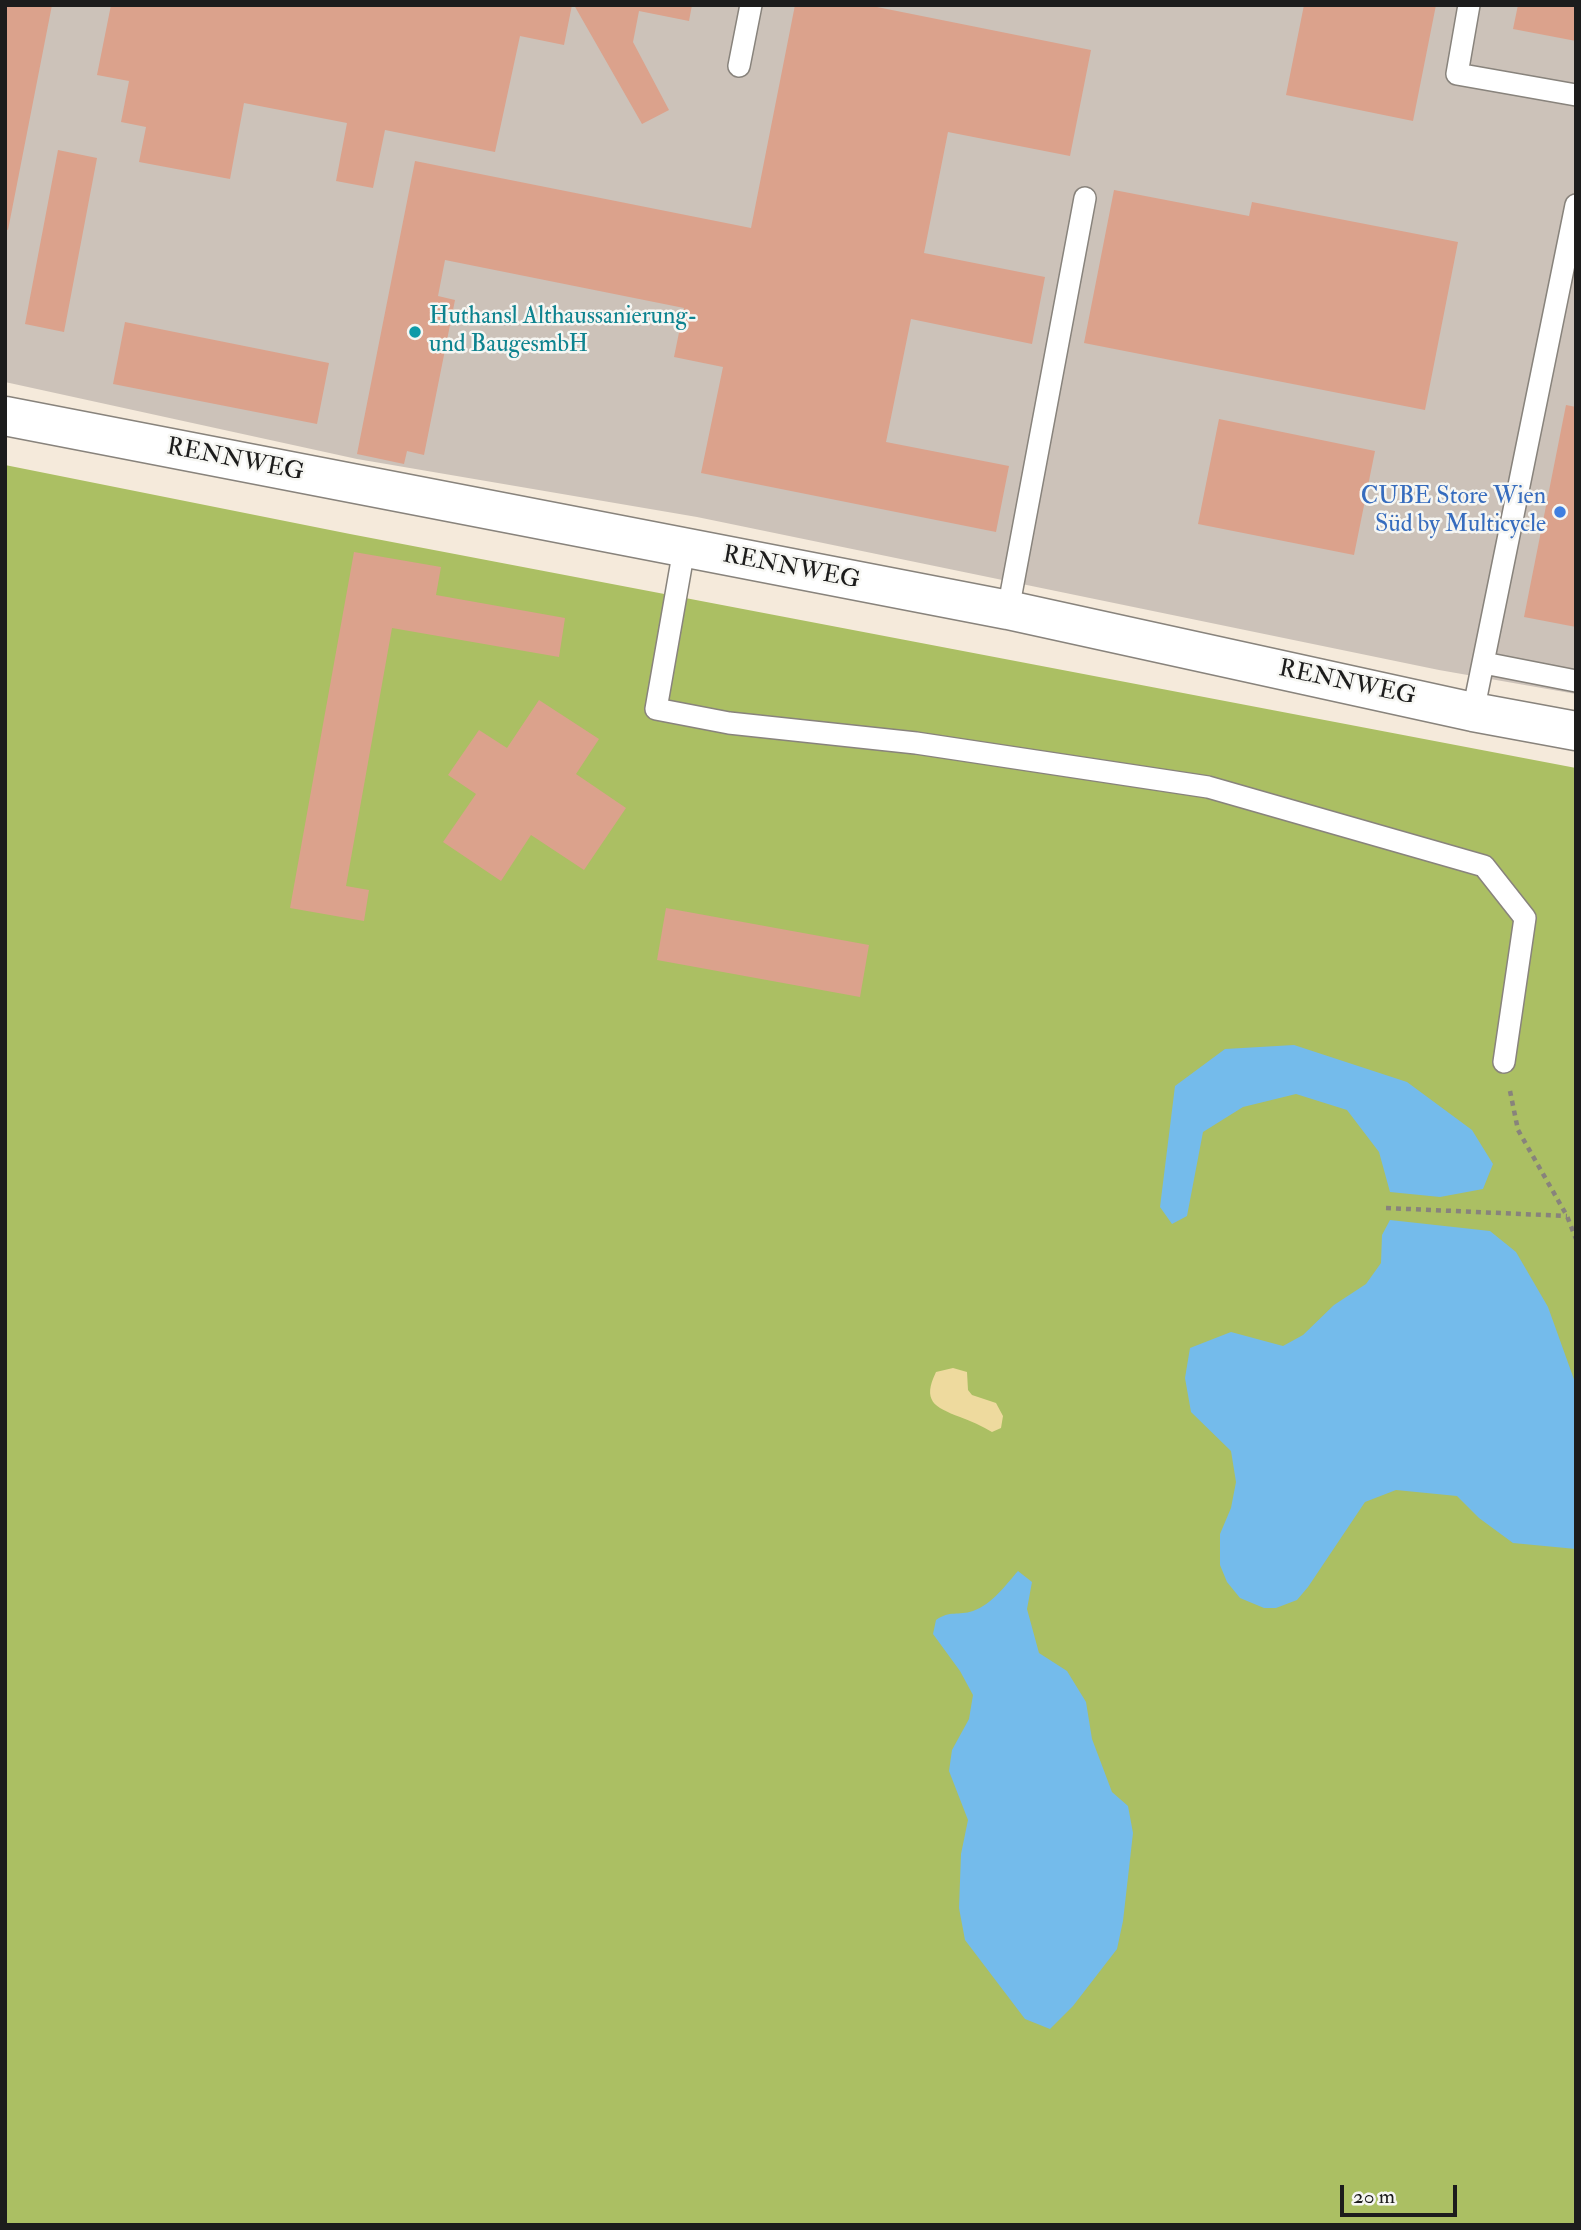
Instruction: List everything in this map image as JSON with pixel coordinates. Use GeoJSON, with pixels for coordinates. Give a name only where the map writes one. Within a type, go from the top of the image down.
{"type":"FeatureCollection","features":[{"type":"Feature","properties":{"kind":"street","name":"RENNWEG"},"geometry":{"type":"LineString","coordinates":[[5,416],[1008,610],[1473,712],[1576,731]]}},
{"type":"Feature","properties":{"kind":"lane"},"geometry":{"type":"LineString","coordinates":[[739,66],[751,5]]}},
{"type":"Feature","properties":{"kind":"lane"},"geometry":{"type":"LineString","coordinates":[[1469,5],[1457,74],[1576,95]]}},
{"type":"Feature","properties":{"kind":"lane"},"geometry":{"type":"LineString","coordinates":[[1008,610],[1085,198]]}},
{"type":"Feature","properties":{"kind":"lane"},"geometry":{"type":"LineString","coordinates":[[1473,712],[1576,205]]}},
{"type":"Feature","properties":{"kind":"lane"},"geometry":{"type":"LineString","coordinates":[[684,549],[656,709],[729,723],[916,743],[1208,787],[1484,866],[1525,918],[1504,1062]]}},
{"type":"Feature","properties":{"kind":"lane"},"geometry":{"type":"LineString","coordinates":[[1484,663],[1576,681]]}},
{"type":"Feature","properties":{"kind":"path"},"geometry":{"type":"LineString","coordinates":[[1504,1062],[1518,1130],[1567,1216],[1576,1239]]}},
{"type":"Feature","properties":{"kind":"path"},"geometry":{"type":"LineString","coordinates":[[1386,1208],[1567,1216]]}},
{"type":"Feature","properties":{"kind":"shaded area"},"geometry":{"type":"Polygon","coordinates":[[[5,5],[1576,5],[1576,694],[1439,670],[697,517],[357,459],[5,382],[5,5]]]}},
{"type":"Feature","properties":{"kind":"green space"},"geometry":{"type":"Polygon","coordinates":[[[5,465],[350,534],[1576,768],[1576,2225],[5,2225],[5,465]]]}},
{"type":"Feature","properties":{"kind":"sand"},"geometry":{"type":"Polygon","coordinates":[[[953,1368],[967,1372],[968,1390],[972,1395],[996,1403],[1003,1416],[1001,1428],[992,1432],[943,1410],[933,1402],[930,1390],[936,1372],[953,1368]]]}},
{"type":"Feature","properties":{"kind":"water"},"geometry":{"type":"Polygon","coordinates":[[[1294,1045],[1407,1082],[1472,1130],[1493,1164],[1483,1189],[1440,1197],[1390,1192],[1379,1152],[1347,1110],[1296,1094],[1243,1107],[1203,1132],[1187,1216],[1172,1224],[1160,1207],[1175,1086],[1225,1049],[1294,1045]]]}},
{"type":"Feature","properties":{"kind":"water"},"geometry":{"type":"Polygon","coordinates":[[[1390,1220],[1490,1231],[1516,1252],[1548,1307],[1576,1385],[1576,1549],[1513,1543],[1479,1518],[1457,1496],[1396,1490],[1365,1502],[1297,1600],[1276,1608],[1264,1608],[1240,1598],[1227,1582],[1220,1565],[1220,1534],[1231,1508],[1236,1482],[1231,1451],[1191,1412],[1185,1378],[1190,1348],[1231,1332],[1283,1346],[1303,1335],[1334,1305],[1366,1284],[1381,1263],[1382,1235],[1390,1220]]]}},
{"type":"Feature","properties":{"kind":"water"},"geometry":{"type":"Polygon","coordinates":[[[1018,1571],[1032,1582],[1027,1609],[1039,1653],[1067,1671],[1086,1702],[1092,1739],[1112,1792],[1128,1806],[1133,1833],[1123,1921],[1117,1949],[1073,2006],[1050,2029],[1025,2019],[965,1940],[959,1908],[961,1854],[968,1820],[949,1771],[952,1750],[969,1719],[973,1695],[960,1671],[933,1634],[936,1620],[946,1615],[980,1608],[998,1594],[1018,1571]]]}},
{"type":"Feature","properties":{"kind":"building"},"geometry":{"type":"Polygon","coordinates":[[[5,5],[52,5],[8,230],[5,229],[5,5]]]}},
{"type":"Feature","properties":{"kind":"building"},"geometry":{"type":"Polygon","coordinates":[[[111,5],[572,5],[564,45],[520,36],[495,152],[385,130],[373,188],[336,181],[347,123],[244,103],[230,179],[139,162],[146,127],[121,122],[129,81],[97,75],[111,5]]]}},
{"type":"Feature","properties":{"kind":"building"},"geometry":{"type":"Polygon","coordinates":[[[574,5],[692,5],[689,21],[639,11],[633,42],[669,110],[642,124],[574,5]]]}},
{"type":"Feature","properties":{"kind":"building"},"geometry":{"type":"Polygon","coordinates":[[[795,5],[867,5],[1091,50],[1070,156],[948,132],[924,253],[1045,277],[1032,344],[911,319],[886,442],[1009,466],[996,532],[701,473],[723,367],[674,357],[684,308],[445,260],[438,296],[455,300],[424,455],[407,451],[404,464],[357,454],[415,161],[751,228],[795,5]]]}},
{"type":"Feature","properties":{"kind":"building"},"geometry":{"type":"Polygon","coordinates":[[[1304,5],[1436,5],[1413,121],[1286,95],[1304,5]]]}},
{"type":"Feature","properties":{"kind":"building"},"geometry":{"type":"Polygon","coordinates":[[[1518,5],[1576,5],[1576,41],[1513,29],[1518,5]]]}},
{"type":"Feature","properties":{"kind":"building"},"geometry":{"type":"Polygon","coordinates":[[[58,150],[97,158],[64,332],[25,324],[58,150]]]}},
{"type":"Feature","properties":{"kind":"building"},"geometry":{"type":"Polygon","coordinates":[[[1114,190],[1249,216],[1252,202],[1458,242],[1425,410],[1084,343],[1114,190]]]}},
{"type":"Feature","properties":{"kind":"building"},"geometry":{"type":"Polygon","coordinates":[[[125,322],[329,363],[317,424],[113,384],[125,322]]]}},
{"type":"Feature","properties":{"kind":"building","name":"CUBE Store Wien Süd by Multicycle"},"geometry":{"type":"Polygon","coordinates":[[[1566,405],[1576,407],[1576,627],[1524,617],[1566,405]]]}},
{"type":"Feature","properties":{"kind":"building"},"geometry":{"type":"Polygon","coordinates":[[[1219,419],[1375,451],[1354,555],[1198,524],[1219,419]]]}},
{"type":"Feature","properties":{"kind":"building"},"geometry":{"type":"Polygon","coordinates":[[[354,552],[441,567],[436,595],[565,618],[559,657],[392,628],[346,886],[369,890],[364,921],[290,908],[354,552]]]}},
{"type":"Feature","properties":{"kind":"building"},"geometry":{"type":"Polygon","coordinates":[[[539,700],[599,739],[576,774],[626,808],[584,870],[531,835],[501,881],[443,842],[476,794],[448,775],[479,730],[507,748],[539,700]]]}},
{"type":"Feature","properties":{"kind":"building"},"geometry":{"type":"Polygon","coordinates":[[[666,908],[869,945],[860,997],[657,960],[666,908]]]}},
{"type":"Feature","properties":{"kind":"place","name":"Huthansl Althaussanierung- und BaugesmbH"},"geometry":{"type":"Point","coordinates":[415,332]}},
{"type":"Feature","properties":{"kind":"place","name":"CUBE Store Wien Süd by Multicycle"},"geometry":{"type":"Point","coordinates":[1560,512]}}]}
